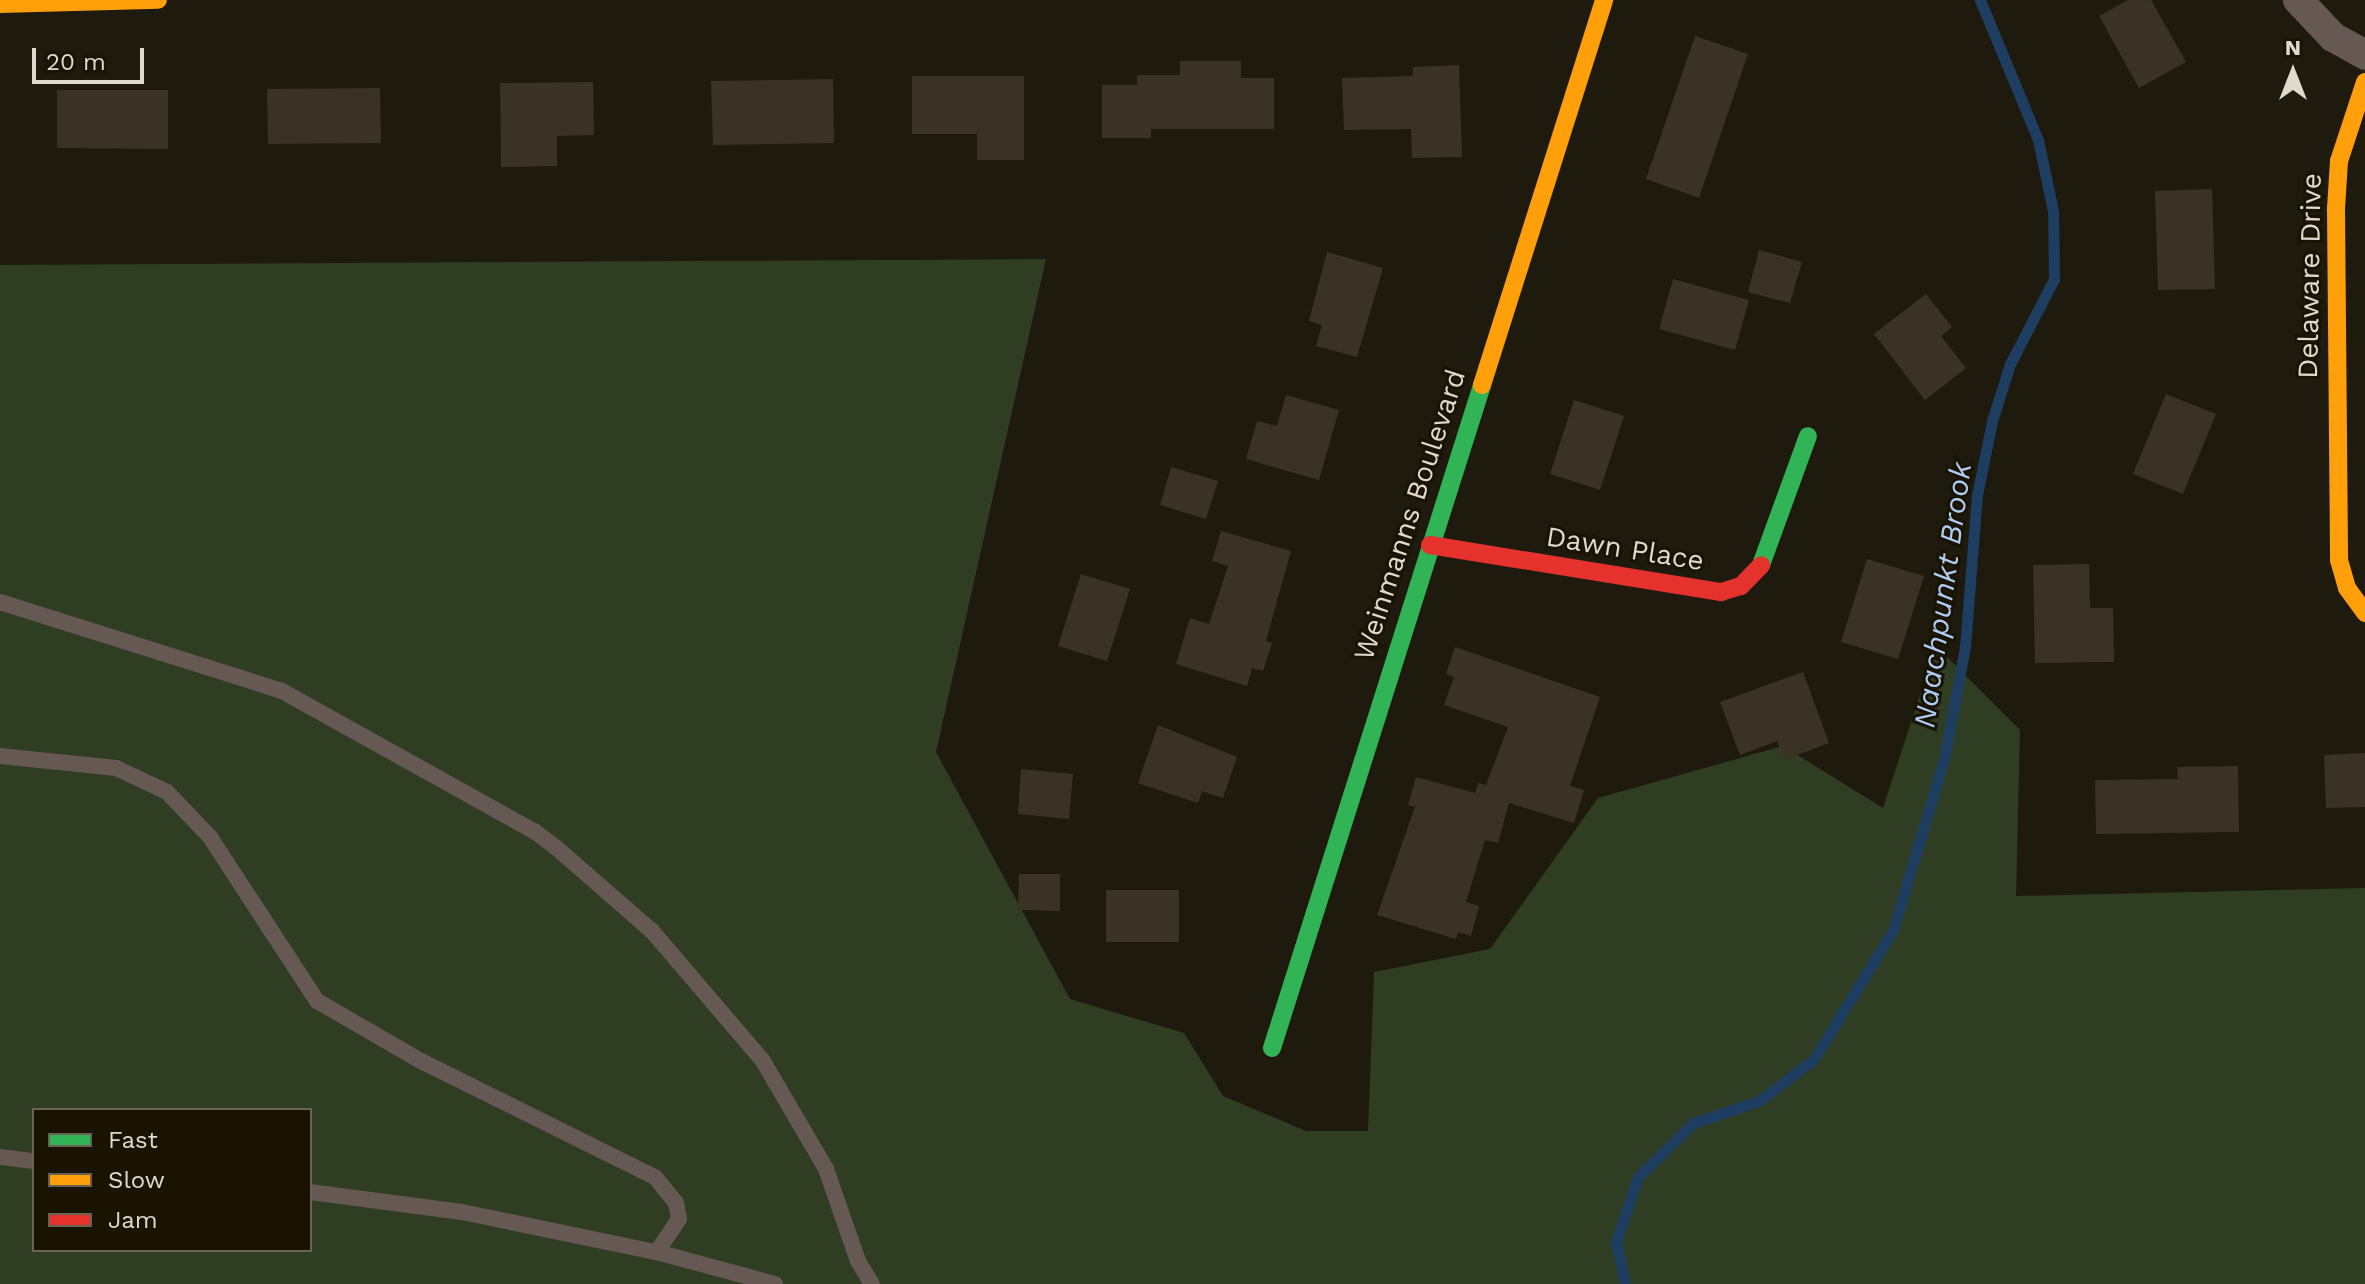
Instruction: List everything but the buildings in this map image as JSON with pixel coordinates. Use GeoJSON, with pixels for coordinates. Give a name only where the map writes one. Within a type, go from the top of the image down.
{"type":"FeatureCollection","features":[{"type":"Feature","properties":{"kind":"street"},"geometry":{"type":"LineString","coordinates":[[0,4],[158,0]]}},
{"type":"Feature","properties":{"kind":"street","name":"Weinmanns Boulevard"},"geometry":{"type":"LineString","coordinates":[[1272,1048],[1604,0]]}},
{"type":"Feature","properties":{"kind":"street"},"geometry":{"type":"LineString","coordinates":[[2298,0],[2333,37],[2365,55]]}},
{"type":"Feature","properties":{"kind":"street","name":"Delaware Drive"},"geometry":{"type":"LineString","coordinates":[[2365,82],[2339,161],[2336,209],[2339,560],[2347,588],[2365,613]]}},
{"type":"Feature","properties":{"kind":"street","name":"Dawn Place"},"geometry":{"type":"LineString","coordinates":[[1430,545],[1721,592],[1741,586],[1757,572],[1769,551],[1808,436]]}},
{"type":"Feature","properties":{"kind":"lane"},"geometry":{"type":"LineString","coordinates":[[0,602],[282,691],[534,831],[559,850],[652,931],[763,1061],[826,1169],[854,1252],[872,1284]]}},
{"type":"Feature","properties":{"kind":"lane"},"geometry":{"type":"LineString","coordinates":[[0,756],[116,768],[167,792],[210,837],[317,1001],[421,1061],[655,1177],[676,1203],[679,1219],[657,1252]]}},
{"type":"Feature","properties":{"kind":"lane"},"geometry":{"type":"LineString","coordinates":[[0,1157],[32,1161]]}},
{"type":"Feature","properties":{"kind":"lane"},"geometry":{"type":"LineString","coordinates":[[312,1192],[462,1212],[657,1252],[775,1284]]}},
{"type":"Feature","properties":{"kind":"green space"},"geometry":{"type":"Polygon","coordinates":[[[1046,259],[936,752],[1070,999],[1184,1033],[1223,1096],[1306,1131],[1368,1131],[1374,972],[1490,949],[1598,798],[1783,746],[1883,808],[1936,646],[2020,730],[2016,896],[2365,888],[2365,1284],[0,1284],[0,265],[1046,259]]]}},
{"type":"Feature","properties":{"kind":"waterway","name":"Naachpunkt Brook"},"geometry":{"type":"LineString","coordinates":[[1625,1284],[1616,1242],[1638,1177],[1693,1123],[1759,1101],[1814,1059],[1893,930],[1944,759],[1965,647],[1977,495],[1992,421],[2010,364],[2054,279],[2053,211],[2038,140],[1980,0]]}},
{"type":"Feature","properties":{"kind":"traffic: fast"},"geometry":{"type":"LineString","coordinates":[[1272,1048],[1482,385]]}},
{"type":"Feature","properties":{"kind":"traffic: fast"},"geometry":{"type":"LineString","coordinates":[[1761,565],[1808,436]]}},
{"type":"Feature","properties":{"kind":"traffic: slow"},"geometry":{"type":"LineString","coordinates":[[0,4],[158,0]]}},
{"type":"Feature","properties":{"kind":"traffic: slow"},"geometry":{"type":"LineString","coordinates":[[1482,385],[1604,0]]}},
{"type":"Feature","properties":{"kind":"traffic: slow"},"geometry":{"type":"LineString","coordinates":[[2365,82],[2339,161],[2336,209],[2339,560],[2347,588],[2365,613]]}},
{"type":"Feature","properties":{"kind":"traffic: jam"},"geometry":{"type":"LineString","coordinates":[[1430,545],[1721,592],[1741,586],[1761,565]]}}]}
